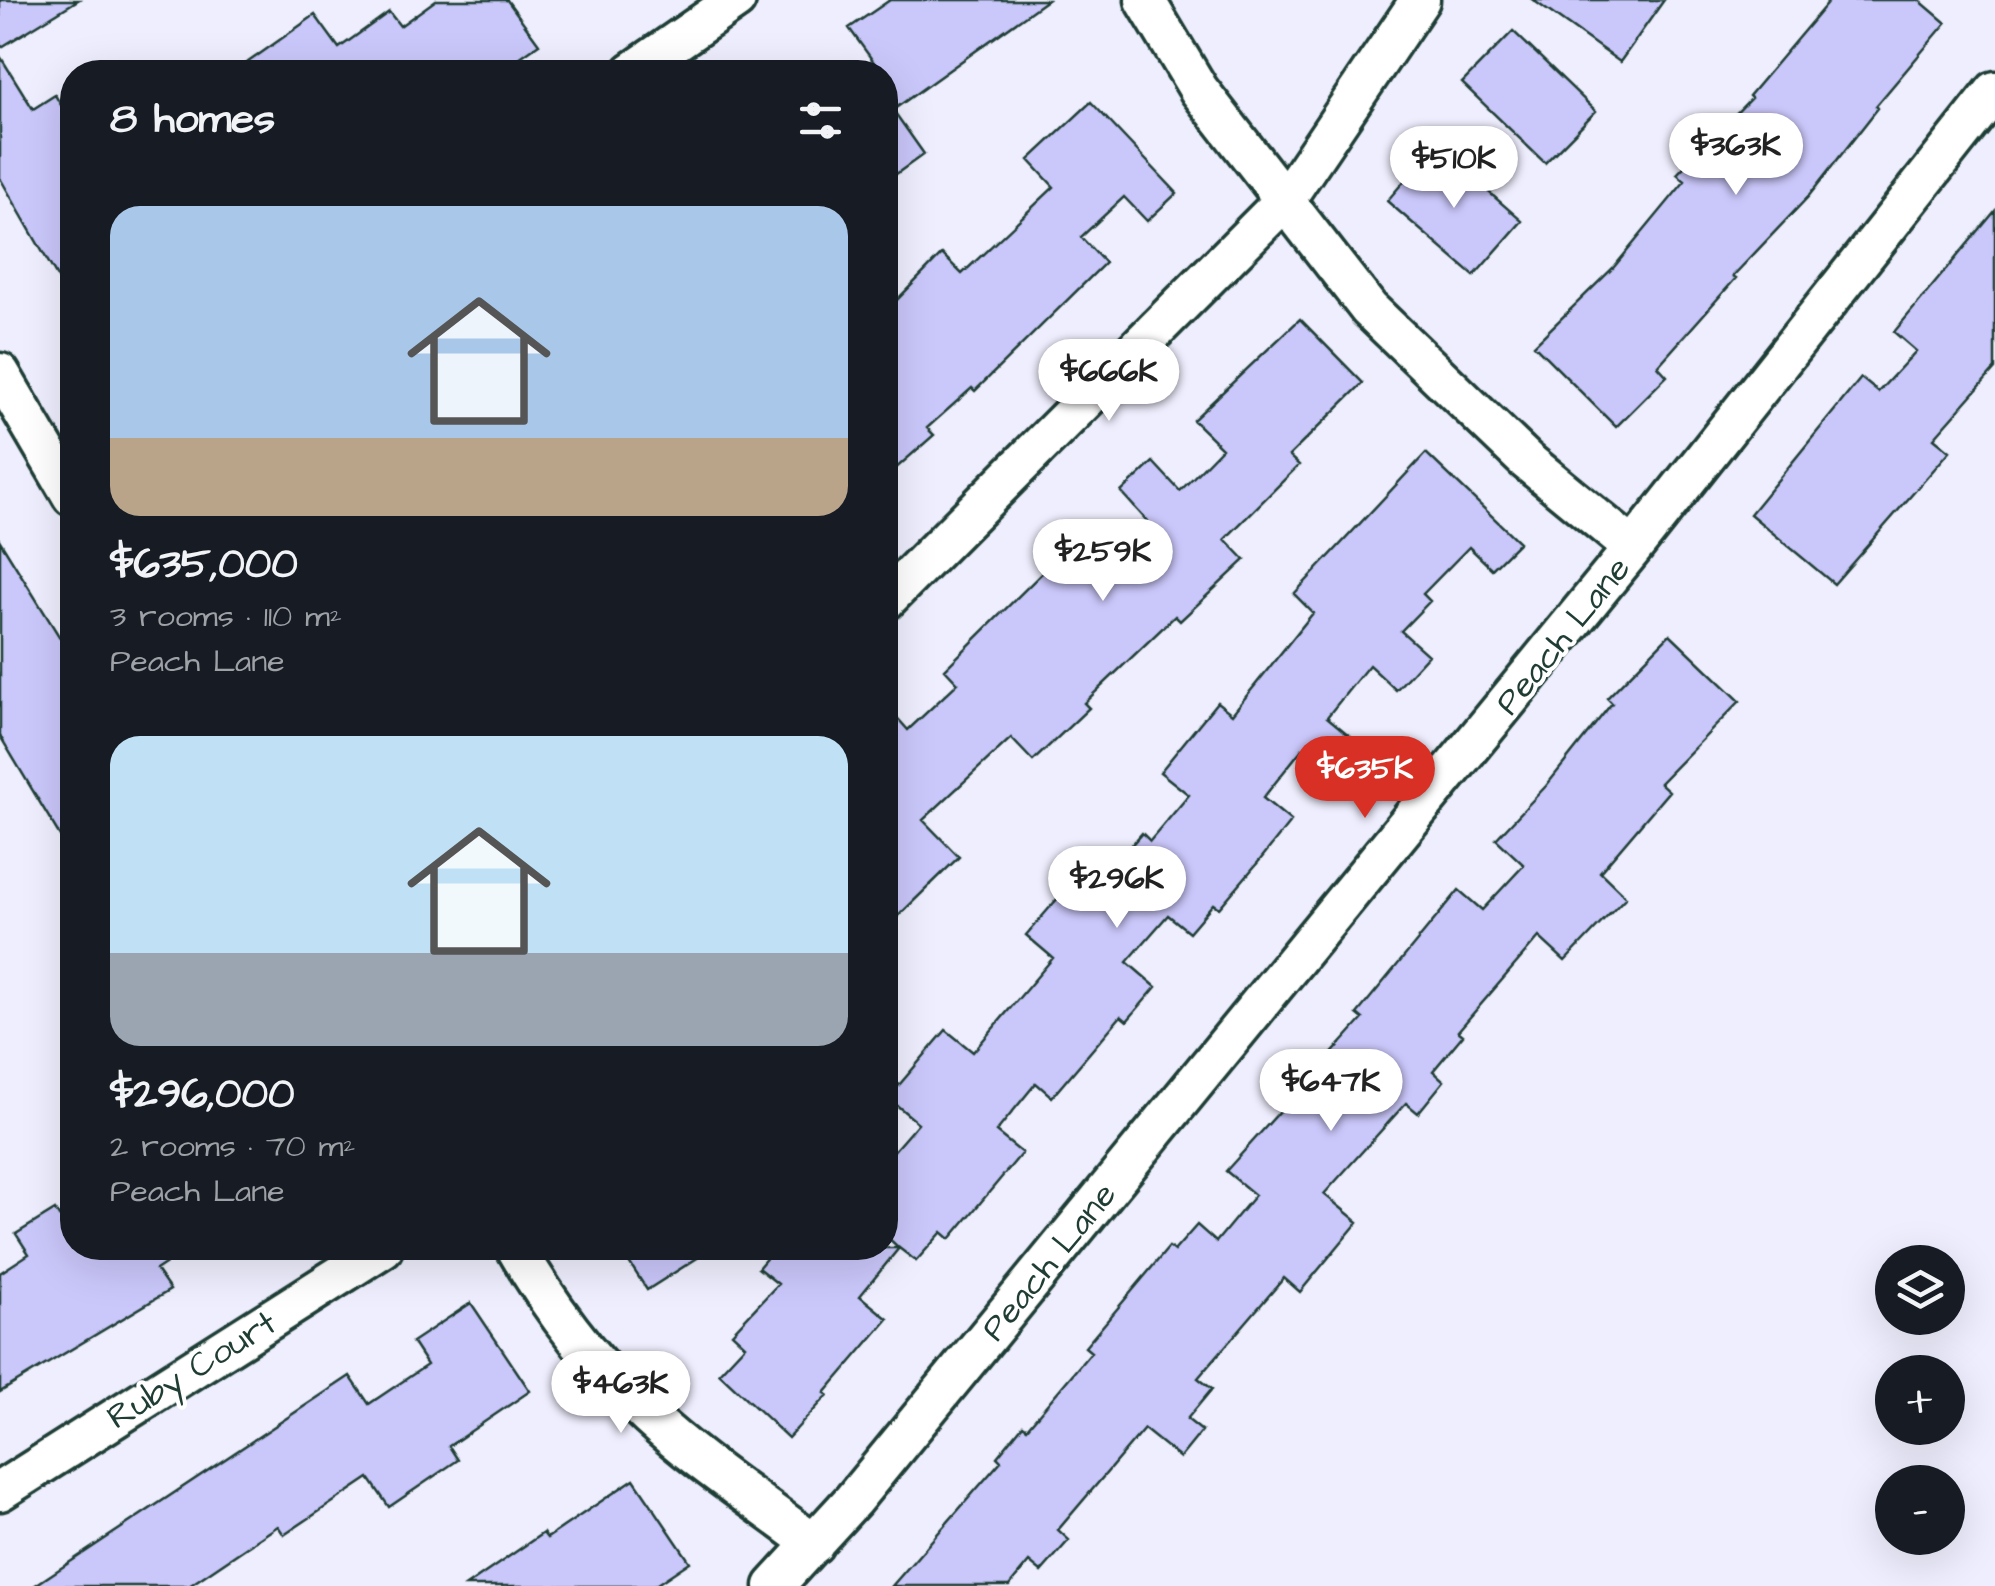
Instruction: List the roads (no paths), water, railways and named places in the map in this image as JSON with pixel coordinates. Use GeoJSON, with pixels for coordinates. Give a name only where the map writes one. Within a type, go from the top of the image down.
{"type":"FeatureCollection","features":[{"type":"Feature","properties":{"kind":"street"},"geometry":{"type":"LineString","coordinates":[[649,60],[736,0]]}},
{"type":"Feature","properties":{"kind":"street"},"geometry":{"type":"LineString","coordinates":[[1145,0],[1199,90],[1370,309],[1527,461],[1633,548]]}},
{"type":"Feature","properties":{"kind":"street"},"geometry":{"type":"LineString","coordinates":[[898,587],[1285,200],[1420,0]]}},
{"type":"Feature","properties":{"kind":"street","name":"Peach Lane"},"geometry":{"type":"LineString","coordinates":[[774,1586],[814,1544],[1633,548],[1995,91]]}},
{"type":"Feature","properties":{"kind":"street"},"geometry":{"type":"LineString","coordinates":[[0,373],[60,476]]}},
{"type":"Feature","properties":{"kind":"street","name":"Ruby Court"},"geometry":{"type":"LineString","coordinates":[[0,1491],[364,1260]]}},
{"type":"Feature","properties":{"kind":"street"},"geometry":{"type":"LineString","coordinates":[[523,1260],[550,1306],[595,1362],[650,1418],[814,1544]]}}]}
